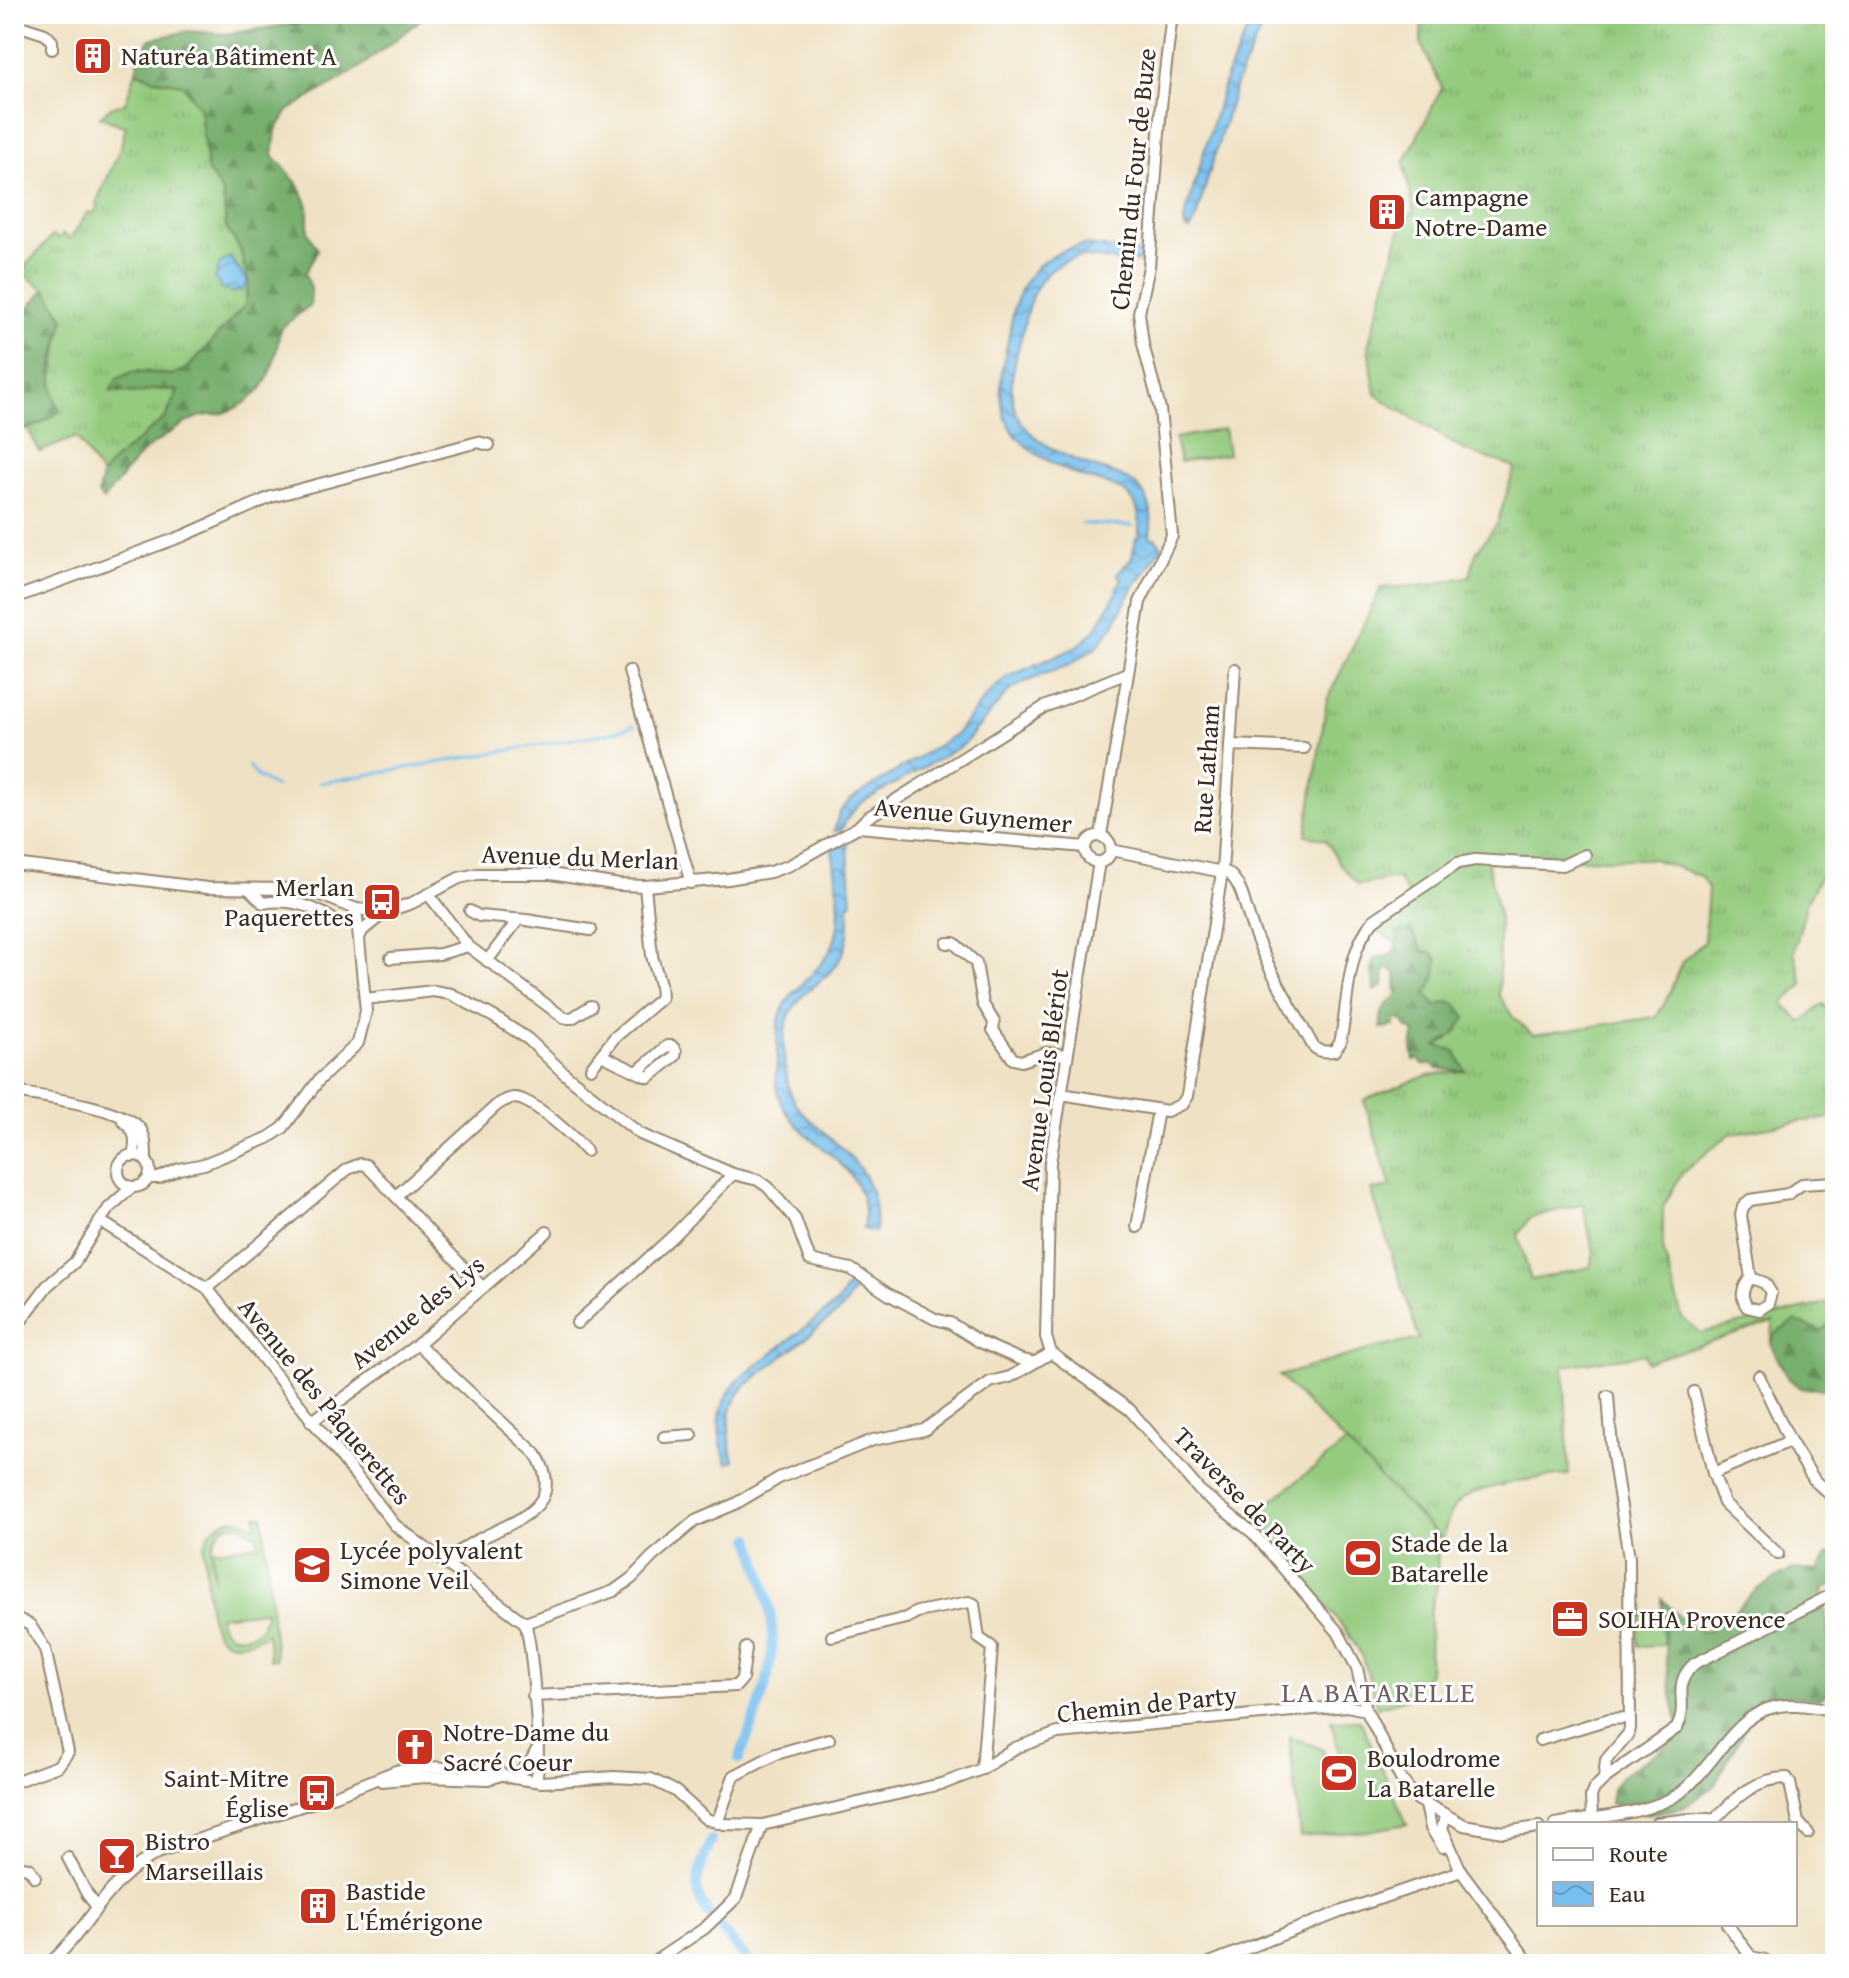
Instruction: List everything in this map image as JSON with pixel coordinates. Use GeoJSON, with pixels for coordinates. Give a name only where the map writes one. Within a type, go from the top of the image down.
{"type":"FeatureCollection","features":[{"type":"Feature","properties":{"kind":"street","name":"Chemin du Four de Buze"},"geometry":{"type":"LineString","coordinates":[[1127,673],[1140,602],[1173,531],[1159,406],[1139,322],[1149,267],[1161,106],[1172,14]]}},
{"type":"Feature","properties":{"kind":"street"},"geometry":{"type":"LineString","coordinates":[[14,24],[45,34],[52,41],[52,49]]}},
{"type":"Feature","properties":{"kind":"street"},"geometry":{"type":"LineString","coordinates":[[14,598],[183,536],[271,497],[478,442],[489,445]]}},
{"type":"Feature","properties":{"kind":"street","name":"Rue Latham"},"geometry":{"type":"LineString","coordinates":[[1158,1110],[1174,1109],[1187,1096],[1222,872],[1235,669]]}},
{"type":"Feature","properties":{"kind":"street"},"geometry":{"type":"LineString","coordinates":[[629,671],[691,883]]}},
{"type":"Feature","properties":{"kind":"street"},"geometry":{"type":"LineString","coordinates":[[1102,832],[1085,847],[1089,859],[1099,862],[1108,858],[1111,850],[1102,832],[1127,673]]}},
{"type":"Feature","properties":{"kind":"street","name":"Avenue du Merlan"},"geometry":{"type":"LineString","coordinates":[[14,864],[207,888],[250,890],[281,887],[308,891],[356,909],[385,912],[429,895],[452,881],[477,874],[551,874],[645,886],[770,872],[790,865],[853,830],[867,818],[1033,714],[1074,693],[1127,673]]}},
{"type":"Feature","properties":{"kind":"street"},"geometry":{"type":"LineString","coordinates":[[1230,745],[1304,748]]}},
{"type":"Feature","properties":{"kind":"street","name":"Avenue Guynemer"},"geometry":{"type":"LineString","coordinates":[[853,830],[1085,847]]}},
{"type":"Feature","properties":{"kind":"street"},"geometry":{"type":"LineString","coordinates":[[1111,850],[1234,877],[1269,968],[1313,1046],[1325,1052],[1334,1051],[1340,1043],[1357,948],[1374,920],[1458,863],[1475,860],[1563,865],[1585,855]]}},
{"type":"Feature","properties":{"kind":"street","name":"Avenue Louis Blériot"},"geometry":{"type":"LineString","coordinates":[[1051,1353],[1046,1337],[1050,1163],[1099,862]]}},
{"type":"Feature","properties":{"kind":"street"},"geometry":{"type":"LineString","coordinates":[[591,1068],[620,1033],[661,998],[652,956],[645,886]]}},
{"type":"Feature","properties":{"kind":"street"},"geometry":{"type":"LineString","coordinates":[[250,890],[263,903],[280,900],[293,902],[325,914],[338,923]]}},
{"type":"Feature","properties":{"kind":"street"},"geometry":{"type":"LineString","coordinates":[[429,895],[468,946],[564,1018],[572,1018],[591,1006]]}},
{"type":"Feature","properties":{"kind":"street"},"geometry":{"type":"LineString","coordinates":[[149,1178],[159,1178],[204,1164],[268,1138],[283,1128],[319,1080],[358,1043],[366,1011],[356,909]]}},
{"type":"Feature","properties":{"kind":"street"},"geometry":{"type":"LineString","coordinates":[[470,911],[484,917],[591,930]]}},
{"type":"Feature","properties":{"kind":"street"},"geometry":{"type":"LineString","coordinates":[[360,938],[362,931],[385,912]]}},
{"type":"Feature","properties":{"kind":"street"},"geometry":{"type":"LineString","coordinates":[[487,961],[518,920]]}},
{"type":"Feature","properties":{"kind":"street"},"geometry":{"type":"LineString","coordinates":[[947,943],[954,943],[976,963],[983,1004],[994,1022],[993,1030],[1013,1059],[1021,1061],[1046,1053],[1066,1055]]}},
{"type":"Feature","properties":{"kind":"street"},"geometry":{"type":"LineString","coordinates":[[391,958],[440,954],[468,946]]}},
{"type":"Feature","properties":{"kind":"street"},"geometry":{"type":"LineString","coordinates":[[365,999],[419,991],[451,994],[528,1039],[538,1051]]}},
{"type":"Feature","properties":{"kind":"street"},"geometry":{"type":"LineString","coordinates":[[366,1011],[419,996],[447,999],[491,1022],[538,1051],[640,1134],[733,1174],[758,1180],[768,1187],[795,1219],[810,1260],[851,1269],[888,1294],[935,1319],[950,1323],[980,1342],[1032,1362]]}},
{"type":"Feature","properties":{"kind":"street"},"geometry":{"type":"LineString","coordinates":[[601,1055],[637,1072]]}},
{"type":"Feature","properties":{"kind":"street"},"geometry":{"type":"LineString","coordinates":[[14,1092],[91,1105],[140,1127],[150,1168],[149,1178],[142,1185],[132,1187],[109,1208],[75,1262],[47,1286],[14,1330]]}},
{"type":"Feature","properties":{"kind":"street"},"geometry":{"type":"LineString","coordinates":[[1061,1094],[1158,1110],[1137,1227]]}},
{"type":"Feature","properties":{"kind":"street"},"geometry":{"type":"LineString","coordinates":[[396,1196],[497,1105],[511,1098],[524,1100],[574,1137],[586,1151]]}},
{"type":"Feature","properties":{"kind":"street"},"geometry":{"type":"LineString","coordinates":[[119,1117],[135,1135],[133,1156]]}},
{"type":"Feature","properties":{"kind":"street"},"geometry":{"type":"LineString","coordinates":[[109,1208],[120,1179],[119,1166],[126,1158],[133,1156],[146,1161]]}},
{"type":"Feature","properties":{"kind":"street"},"geometry":{"type":"LineString","coordinates":[[207,1288],[348,1169],[360,1164],[366,1165],[483,1288]]}},
{"type":"Feature","properties":{"kind":"street"},"geometry":{"type":"LineString","coordinates":[[577,1323],[674,1235],[733,1174]]}},
{"type":"Feature","properties":{"kind":"street"},"geometry":{"type":"LineString","coordinates":[[120,1179],[132,1187]]}},
{"type":"Feature","properties":{"kind":"street"},"geometry":{"type":"LineString","coordinates":[[1751,1278],[1741,1215],[1743,1207],[1750,1200],[1788,1194],[1802,1184],[1835,1182]]}},
{"type":"Feature","properties":{"kind":"street","name":"Avenue des Pâquerettes"},"geometry":{"type":"LineString","coordinates":[[100,1221],[207,1288],[395,1525],[525,1623]]}},
{"type":"Feature","properties":{"kind":"street","name":"Avenue des Lys"},"geometry":{"type":"LineString","coordinates":[[311,1422],[418,1344],[547,1232]]}},
{"type":"Feature","properties":{"kind":"street"},"geometry":{"type":"LineString","coordinates":[[418,1344],[536,1454],[545,1475],[543,1496],[531,1512],[457,1553],[448,1566]]}},
{"type":"Feature","properties":{"kind":"street"},"geometry":{"type":"LineString","coordinates":[[536,1780],[539,1767],[530,1643],[525,1623],[614,1591],[695,1521],[735,1504],[779,1478],[873,1440],[924,1430],[990,1382],[1010,1377],[1051,1353]]}},
{"type":"Feature","properties":{"kind":"street","name":"Traverse de Party"},"geometry":{"type":"LineString","coordinates":[[1051,1353],[1130,1410],[1200,1491],[1253,1533],[1338,1632],[1357,1668],[1366,1710],[1401,1779],[1426,1805]]}},
{"type":"Feature","properties":{"kind":"street"},"geometry":{"type":"LineString","coordinates":[[1759,1376],[1790,1441],[1815,1481],[1835,1499]]}},
{"type":"Feature","properties":{"kind":"street"},"geometry":{"type":"LineString","coordinates":[[1694,1392],[1713,1473],[1724,1503],[1778,1554]]}},
{"type":"Feature","properties":{"kind":"street"},"geometry":{"type":"LineString","coordinates":[[1604,1779],[1606,1760],[1629,1733],[1630,1718],[1629,1558],[1612,1449],[1608,1396]]}},
{"type":"Feature","properties":{"kind":"street"},"geometry":{"type":"LineString","coordinates":[[664,1437],[692,1435]]}},
{"type":"Feature","properties":{"kind":"street"},"geometry":{"type":"LineString","coordinates":[[1713,1473],[1790,1441]]}},
{"type":"Feature","properties":{"kind":"street"},"geometry":{"type":"LineString","coordinates":[[1835,1593],[1694,1664],[1684,1673],[1681,1684],[1683,1715],[1677,1728],[1594,1789],[1591,1796],[1593,1821],[1658,1805],[1679,1794],[1696,1780],[1745,1720],[1762,1710],[1803,1704],[1835,1711]]}},
{"type":"Feature","properties":{"kind":"street"},"geometry":{"type":"LineString","coordinates":[[832,1636],[906,1618],[917,1612],[969,1602],[974,1604],[979,1638],[992,1647],[982,1769]]}},
{"type":"Feature","properties":{"kind":"street"},"geometry":{"type":"LineString","coordinates":[[14,1617],[30,1625],[45,1649],[68,1752],[58,1766],[14,1782]]}},
{"type":"Feature","properties":{"kind":"street"},"geometry":{"type":"LineString","coordinates":[[533,1696],[736,1686],[742,1679],[746,1648]]}},
{"type":"Feature","properties":{"kind":"street","name":"Chemin de Party"},"geometry":{"type":"LineString","coordinates":[[716,1822],[762,1825],[945,1783],[982,1769],[1015,1748],[1058,1733],[1347,1706],[1366,1710]]}},
{"type":"Feature","properties":{"kind":"street"},"geometry":{"type":"LineString","coordinates":[[1540,1740],[1609,1719],[1630,1718]]}},
{"type":"Feature","properties":{"kind":"street"},"geometry":{"type":"LineString","coordinates":[[49,1964],[121,1877],[141,1861],[372,1782],[425,1777],[488,1779],[502,1775],[536,1780],[635,1777],[651,1779],[675,1791],[716,1822],[734,1776],[776,1754],[829,1739]]}},
{"type":"Feature","properties":{"kind":"street"},"geometry":{"type":"LineString","coordinates":[[515,1778],[531,1761],[537,1746]]}},
{"type":"Feature","properties":{"kind":"street"},"geometry":{"type":"LineString","coordinates":[[1669,1822],[1715,1819],[1738,1795],[1752,1786],[1787,1778],[1798,1822],[1808,1833]]}},
{"type":"Feature","properties":{"kind":"street"},"geometry":{"type":"LineString","coordinates":[[1426,1805],[1464,1825],[1490,1831],[1537,1827]]}},
{"type":"Feature","properties":{"kind":"street"},"geometry":{"type":"LineString","coordinates":[[1426,1805],[1431,1828],[1455,1860]]}},
{"type":"Feature","properties":{"kind":"street"},"geometry":{"type":"LineString","coordinates":[[1446,1816],[1442,1828],[1461,1871],[1530,1964]]}},
{"type":"Feature","properties":{"kind":"street"},"geometry":{"type":"LineString","coordinates":[[651,1964],[705,1928],[736,1898],[762,1825]]}},
{"type":"Feature","properties":{"kind":"street"},"geometry":{"type":"LineString","coordinates":[[68,1858],[97,1907]]}},
{"type":"Feature","properties":{"kind":"street"},"geometry":{"type":"LineString","coordinates":[[14,1866],[29,1868],[35,1877]]}},
{"type":"Feature","properties":{"kind":"street"},"geometry":{"type":"LineString","coordinates":[[1207,1964],[1340,1912],[1461,1871]]}},
{"type":"Feature","properties":{"kind":"street"},"geometry":{"type":"LineString","coordinates":[[1728,1926],[1751,1957],[1765,1960],[1768,1964]]}},
{"type":"Feature","properties":{"kind":"street"},"geometry":{"type":"LineString","coordinates":[[40,1964],[62,1944],[71,1941]]}},
{"type":"Feature","properties":{"kind":"green space"},"geometry":{"type":"Polygon","coordinates":[[[339,14],[428,14],[359,68],[288,111],[276,130],[273,155],[300,187],[308,206],[308,233],[318,250],[305,273],[311,288],[310,305],[280,329],[267,380],[252,398],[227,412],[191,420],[158,441],[135,461],[103,500],[98,494],[102,476],[112,462],[166,417],[178,391],[110,391],[118,378],[135,371],[172,375],[187,369],[245,305],[249,284],[240,249],[226,227],[223,194],[207,169],[200,109],[182,84],[153,79],[136,71],[140,55],[151,39],[189,31],[226,34],[319,20],[339,14]]]}},
{"type":"Feature","properties":{"kind":"green space"},"geometry":{"type":"Polygon","coordinates":[[[1422,14],[1835,14],[1835,865],[1820,877],[1807,901],[1794,952],[1803,985],[1783,1003],[1802,1023],[1823,1004],[1835,1017],[1835,1118],[1730,1134],[1682,1173],[1663,1207],[1663,1249],[1682,1318],[1701,1333],[1835,1301],[1835,1318],[1822,1331],[1775,1334],[1770,1343],[1774,1322],[1647,1362],[1645,1354],[1564,1366],[1569,1475],[1512,1483],[1468,1496],[1450,1514],[1443,1540],[1279,1376],[1371,1349],[1419,1339],[1371,1190],[1391,1187],[1364,1100],[1428,1075],[1465,1071],[1436,1046],[1448,1040],[1447,1002],[1436,1006],[1426,994],[1435,978],[1424,952],[1397,944],[1375,929],[1411,900],[1398,878],[1358,885],[1339,863],[1326,840],[1306,835],[1327,700],[1381,588],[1429,585],[1470,576],[1476,552],[1497,524],[1515,467],[1464,450],[1376,395],[1368,347],[1401,226],[1414,212],[1404,163],[1442,88],[1421,44],[1422,14]],[[1487,859],[1499,917],[1499,995],[1513,1017],[1533,1035],[1655,1017],[1664,1005],[1682,962],[1704,942],[1708,888],[1700,876],[1653,859],[1487,859]],[[1583,1204],[1529,1218],[1518,1236],[1531,1280],[1590,1267],[1594,1254],[1583,1204]]]}},
{"type":"Feature","properties":{"kind":"green space"},"geometry":{"type":"Polygon","coordinates":[[[136,71],[153,79],[182,84],[200,109],[207,169],[223,194],[226,227],[240,249],[249,284],[245,305],[187,369],[173,375],[135,371],[118,378],[111,391],[141,393],[153,389],[178,390],[166,417],[112,462],[102,476],[76,437],[40,452],[28,429],[43,422],[63,319],[46,290],[20,272],[53,235],[59,239],[63,234],[70,239],[88,212],[94,213],[99,205],[96,203],[119,152],[126,127],[100,117],[111,107],[125,104],[136,71]]]}},
{"type":"Feature","properties":{"kind":"green space"},"geometry":{"type":"Polygon","coordinates":[[[46,289],[64,319],[52,378],[55,401],[60,411],[14,434],[14,322],[46,289]]]}},
{"type":"Feature","properties":{"kind":"green space"},"geometry":{"type":"Polygon","coordinates":[[[1224,429],[1228,454],[1180,462],[1175,438],[1224,429]]]}},
{"type":"Feature","properties":{"kind":"green space"},"geometry":{"type":"Polygon","coordinates":[[[1411,930],[1424,952],[1430,952],[1438,959],[1435,978],[1426,994],[1436,1006],[1447,1002],[1456,1004],[1466,1017],[1456,1033],[1437,1046],[1456,1052],[1465,1071],[1438,1069],[1432,1064],[1423,1065],[1419,1059],[1414,1060],[1412,1048],[1415,1032],[1406,1027],[1403,1020],[1395,1019],[1394,1026],[1381,1028],[1384,1009],[1397,996],[1396,973],[1387,968],[1383,986],[1374,991],[1374,958],[1391,955],[1399,933],[1411,930]]]}},
{"type":"Feature","properties":{"kind":"green space"},"geometry":{"type":"Polygon","coordinates":[[[1835,1318],[1835,1334],[1828,1344],[1835,1356],[1835,1397],[1827,1389],[1800,1388],[1787,1377],[1770,1343],[1775,1334],[1795,1321],[1822,1331],[1835,1318]]]}},
{"type":"Feature","properties":{"kind":"green space","name":"Stade de la Batarelle"},"geometry":{"type":"Polygon","coordinates":[[[1346,1443],[1437,1535],[1438,1582],[1430,1612],[1429,1673],[1411,1697],[1377,1707],[1363,1657],[1346,1631],[1257,1517],[1252,1516],[1346,1443]]]}},
{"type":"Feature","properties":{"kind":"green space"},"geometry":{"type":"Polygon","coordinates":[[[256,1516],[263,1516],[276,1659],[270,1660],[267,1633],[245,1642],[230,1642],[217,1634],[211,1617],[204,1550],[206,1540],[210,1532],[223,1522],[248,1522],[256,1527],[256,1516]],[[239,1525],[224,1526],[215,1538],[212,1550],[259,1545],[256,1535],[239,1525]],[[266,1611],[219,1616],[224,1630],[235,1636],[248,1635],[261,1628],[266,1611]]]}},
{"type":"Feature","properties":{"kind":"green space"},"geometry":{"type":"Polygon","coordinates":[[[1828,1553],[1835,1553],[1835,1583],[1823,1589],[1835,1686],[1820,1699],[1790,1696],[1759,1702],[1714,1786],[1683,1808],[1646,1814],[1610,1803],[1612,1789],[1620,1777],[1681,1736],[1668,1677],[1662,1599],[1685,1623],[1706,1632],[1757,1589],[1793,1569],[1818,1571],[1828,1553]]]}},
{"type":"Feature","properties":{"kind":"green space"},"geometry":{"type":"Polygon","coordinates":[[[1637,1615],[1662,1615],[1664,1645],[1638,1646],[1637,1615]]]}},
{"type":"Feature","properties":{"kind":"green space","name":"Boulodrome La Batarelle"},"geometry":{"type":"Polygon","coordinates":[[[1360,1720],[1407,1824],[1300,1837],[1289,1736],[1324,1750],[1323,1757],[1340,1754],[1331,1721],[1360,1720]]]}},
{"type":"Feature","properties":{"kind":"water"},"geometry":{"type":"Polygon","coordinates":[[[1255,14],[1268,14],[1237,81],[1190,230],[1185,228],[1184,220],[1226,77],[1255,14]]]}},
{"type":"Feature","properties":{"kind":"water"},"geometry":{"type":"Polygon","coordinates":[[[1086,245],[1134,251],[1142,255],[1141,260],[1123,262],[1074,258],[1054,268],[1040,282],[1028,308],[1015,362],[1012,395],[1015,409],[1029,431],[1051,448],[1122,477],[1137,487],[1150,506],[1150,538],[1155,538],[1162,546],[1097,647],[1071,664],[1009,691],[963,745],[861,803],[847,818],[842,829],[834,831],[839,813],[850,800],[956,734],[987,695],[1007,677],[1083,642],[1095,630],[1117,592],[1122,579],[1117,574],[1132,558],[1136,538],[1139,537],[1139,521],[1138,511],[1130,497],[1110,485],[1074,474],[1033,451],[1009,426],[1003,410],[1002,371],[1013,311],[1025,282],[1039,265],[1055,254],[1086,245]]]}},
{"type":"Feature","properties":{"kind":"water"},"geometry":{"type":"Polygon","coordinates":[[[230,257],[247,281],[244,289],[232,293],[220,287],[215,278],[220,264],[230,257]]]}},
{"type":"Feature","properties":{"kind":"water"},"geometry":{"type":"Polygon","coordinates":[[[847,839],[852,903],[849,904],[846,944],[834,968],[798,1001],[791,1012],[784,1036],[784,1062],[796,1105],[853,1160],[868,1183],[873,1197],[875,1232],[863,1229],[863,1204],[856,1184],[843,1167],[795,1123],[783,1105],[776,1084],[777,1031],[782,1010],[822,963],[835,939],[839,905],[832,847],[847,839]]]}},
{"type":"Feature","properties":{"kind":"water"},"geometry":{"type":"Polygon","coordinates":[[[849,1283],[857,1287],[842,1309],[745,1386],[738,1395],[729,1422],[734,1461],[727,1463],[719,1430],[722,1408],[731,1388],[839,1301],[849,1283]]]}},
{"type":"Feature","properties":{"kind":"waterway"},"geometry":{"type":"LineString","coordinates":[[1082,524],[1132,526]]}},
{"type":"Feature","properties":{"kind":"waterway"},"geometry":{"type":"LineString","coordinates":[[320,783],[609,733],[635,725]]}},
{"type":"Feature","properties":{"kind":"waterway"},"geometry":{"type":"LineString","coordinates":[[248,766],[259,778],[276,787]]}},
{"type":"Feature","properties":{"kind":"waterway"},"geometry":{"type":"LineString","coordinates":[[739,1759],[763,1695],[772,1645],[769,1605],[751,1538]]}},
{"type":"Feature","properties":{"kind":"waterway"},"geometry":{"type":"LineString","coordinates":[[711,1840],[698,1876],[699,1897],[711,1917],[752,1964]]}},
{"type":"Feature","properties":{"kind":"place","name":"Naturéa Bâtiment A"},"geometry":{"type":"Point","coordinates":[93,56]}},
{"type":"Feature","properties":{"kind":"place","name":"Campagne Notre-Dame"},"geometry":{"type":"Point","coordinates":[1387,212]}},
{"type":"Feature","properties":{"kind":"place","name":"Merlan Paquerettes"},"geometry":{"type":"Point","coordinates":[382,902]}},
{"type":"Feature","properties":{"kind":"place","name":"Stade de la Batarelle"},"geometry":{"type":"Point","coordinates":[1363,1558]}},
{"type":"Feature","properties":{"kind":"place","name":"Lycée polyvalent Simone Veil"},"geometry":{"type":"Point","coordinates":[312,1565]}},
{"type":"Feature","properties":{"kind":"place","name":"SOLIHA Provence"},"geometry":{"type":"Point","coordinates":[1570,1619]}},
{"type":"Feature","properties":{"kind":"place","name":"Notre-Dame du Sacré Coeur"},"geometry":{"type":"Point","coordinates":[415,1747]}},
{"type":"Feature","properties":{"kind":"place","name":"Boulodrome La Batarelle"},"geometry":{"type":"Point","coordinates":[1339,1773]}},
{"type":"Feature","properties":{"kind":"place","name":"Saint-Mitre Église"},"geometry":{"type":"Point","coordinates":[317,1793]}},
{"type":"Feature","properties":{"kind":"place","name":"Bistro Marseillais"},"geometry":{"type":"Point","coordinates":[117,1856]}},
{"type":"Feature","properties":{"kind":"place","name":"Bastide L'Émérigone"},"geometry":{"type":"Point","coordinates":[318,1906]}},
{"type":"Feature","properties":{"kind":"district","name":"LA BATARELLE"},"geometry":{"type":"Point","coordinates":[1379,1692]}}]}
